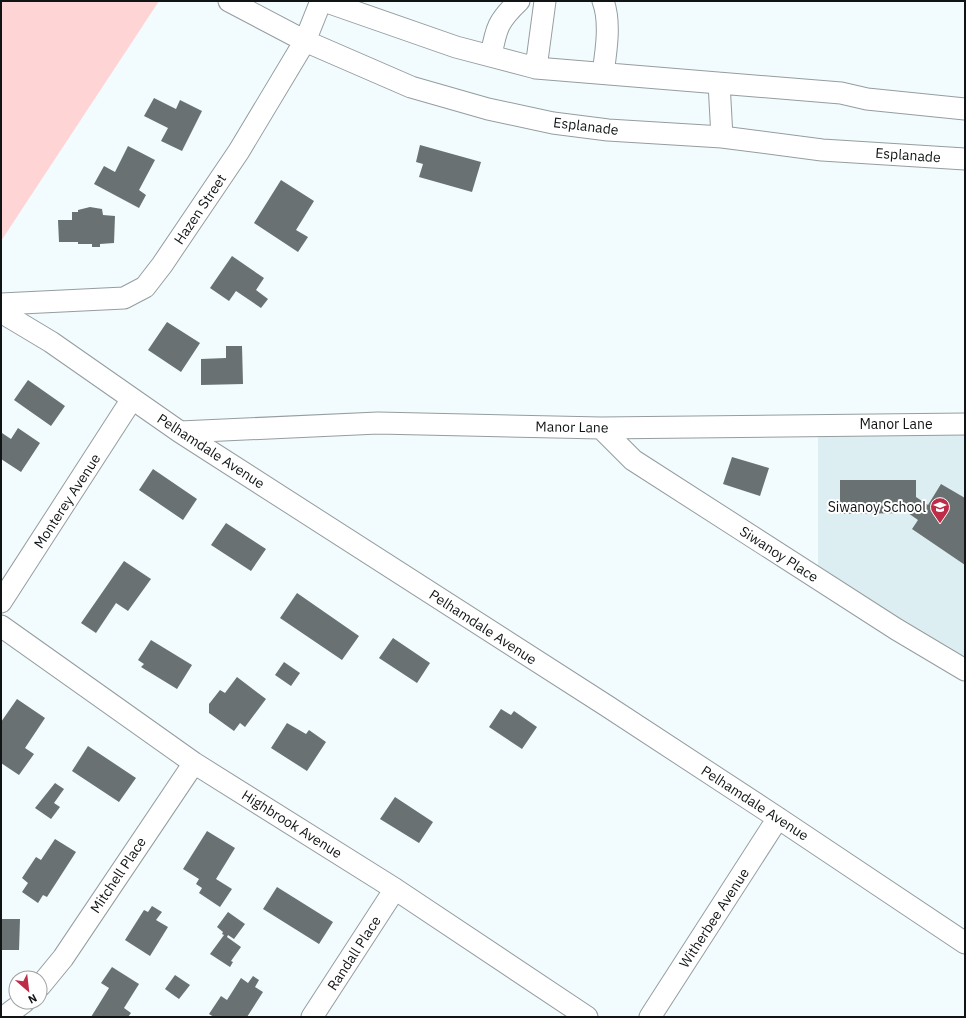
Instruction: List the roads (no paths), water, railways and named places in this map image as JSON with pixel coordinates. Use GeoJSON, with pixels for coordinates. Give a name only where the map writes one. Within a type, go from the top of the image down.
{"type":"FeatureCollection","features":[{"type":"Feature","properties":{"kind":"street","name":"Esplanade"},"geometry":{"type":"LineString","coordinates":[[229,1],[305,41],[411,87],[488,108],[553,123],[608,130],[722,137],[822,150],[965,159]]}},
{"type":"Feature","properties":{"kind":"street","name":"Hazen Street"},"geometry":{"type":"LineString","coordinates":[[1,304],[124,298],[145,288],[239,151],[305,41],[323,1]]}},
{"type":"Feature","properties":{"kind":"street"},"geometry":{"type":"LineString","coordinates":[[323,1],[456,47],[536,68],[841,93],[867,99],[965,109]]}},
{"type":"Feature","properties":{"kind":"street"},"geometry":{"type":"LineString","coordinates":[[491,56],[494,39],[499,24],[506,14],[519,1]]}},
{"type":"Feature","properties":{"kind":"street"},"geometry":{"type":"LineString","coordinates":[[536,68],[545,1]]}},
{"type":"Feature","properties":{"kind":"street"},"geometry":{"type":"LineString","coordinates":[[602,73],[606,52],[605,7],[603,1]]}},
{"type":"Feature","properties":{"kind":"street"},"geometry":{"type":"LineString","coordinates":[[719,83],[722,137]]}},
{"type":"Feature","properties":{"kind":"street","name":"Pelhamdale Avenue"},"geometry":{"type":"LineString","coordinates":[[1,312],[51,342],[180,432],[778,818],[965,942]]}},
{"type":"Feature","properties":{"kind":"street","name":"Monterey Avenue"},"geometry":{"type":"LineString","coordinates":[[1,602],[132,399]]}},
{"type":"Feature","properties":{"kind":"street","name":"Manor Lane"},"geometry":{"type":"LineString","coordinates":[[180,432],[378,423],[601,428],[965,424]]}},
{"type":"Feature","properties":{"kind":"street","name":"Siwanoy Place"},"geometry":{"type":"LineString","coordinates":[[601,428],[632,460],[896,629],[965,670]]}},
{"type":"Feature","properties":{"kind":"street","name":"Highbrook Avenue"},"geometry":{"type":"LineString","coordinates":[[1,626],[194,763],[395,889],[587,1017]]}},
{"type":"Feature","properties":{"kind":"street","name":"Mitchell Place"},"geometry":{"type":"LineString","coordinates":[[48,976],[63,958],[194,763]]}},
{"type":"Feature","properties":{"kind":"street","name":"Witherbee Avenue"},"geometry":{"type":"LineString","coordinates":[[650,1017],[778,818]]}},
{"type":"Feature","properties":{"kind":"street","name":"Randall Place"},"geometry":{"type":"LineString","coordinates":[[312,1017],[395,889]]}},
{"type":"Feature","properties":{"kind":"street"},"geometry":{"type":"LineString","coordinates":[[4,1017],[13,1010]]}},
{"type":"Feature","properties":{"kind":"place","name":"Siwanoy School"},"geometry":{"type":"Point","coordinates":[940,524]}}]}
